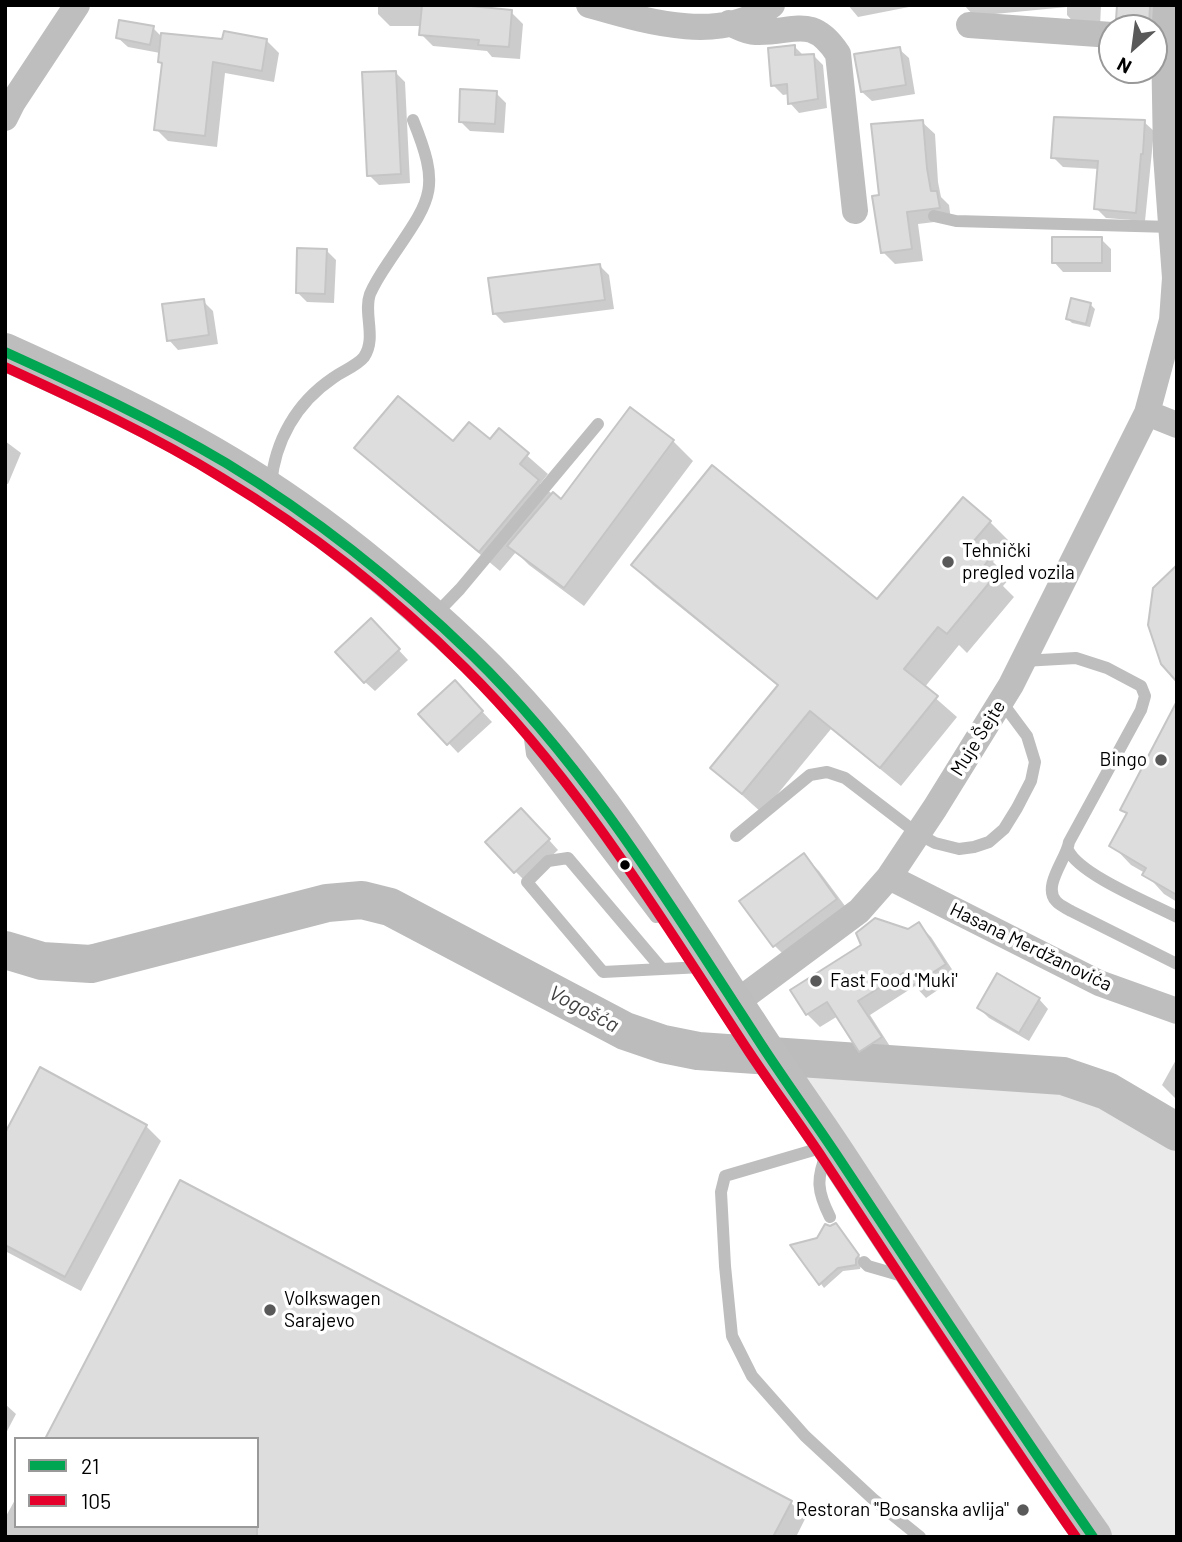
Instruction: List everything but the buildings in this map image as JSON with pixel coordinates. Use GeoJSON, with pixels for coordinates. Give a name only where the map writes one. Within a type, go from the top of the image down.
{"type":"FeatureCollection","features":[{"type":"Feature","properties":{"kind":"main road"},"geometry":{"type":"LineString","coordinates":[[5,352],[158,426],[294,507],[374,568],[472,656],[526,710],[592,791],[1013,1423],[1093,1537]]}},
{"type":"Feature","properties":{"kind":"street"},"geometry":{"type":"LineString","coordinates":[[5,118],[77,5]]}},
{"type":"Feature","properties":{"kind":"street"},"geometry":{"type":"LineString","coordinates":[[589,5],[684,28],[729,23],[758,16],[772,5]]}},
{"type":"Feature","properties":{"kind":"street"},"geometry":{"type":"LineString","coordinates":[[729,23],[753,32],[808,29],[827,37],[838,54],[855,211]]}},
{"type":"Feature","properties":{"kind":"street"},"geometry":{"type":"LineString","coordinates":[[969,25],[1098,34]]}},
{"type":"Feature","properties":{"kind":"street","name":"Muje Šejte"},"geometry":{"type":"LineString","coordinates":[[734,1004],[859,911],[889,877],[1001,701],[1147,413],[1172,320],[1175,278],[1162,84]]}},
{"type":"Feature","properties":{"kind":"street"},"geometry":{"type":"LineString","coordinates":[[1147,413],[1177,425]]}},
{"type":"Feature","properties":{"kind":"street","name":"Hasana Merdžanovića"},"geometry":{"type":"LineString","coordinates":[[889,877],[1099,983],[1177,1011]]}},
{"type":"Feature","properties":{"kind":"lane"},"geometry":{"type":"LineString","coordinates":[[270,492],[273,462],[293,416],[310,396],[364,357],[370,341],[369,297],[377,280],[419,219],[426,201],[431,181],[426,152],[413,120]]}},
{"type":"Feature","properties":{"kind":"lane"},"geometry":{"type":"LineString","coordinates":[[934,216],[956,221],[1171,227]]}},
{"type":"Feature","properties":{"kind":"lane"},"geometry":{"type":"LineString","coordinates":[[432,619],[598,424]]}},
{"type":"Feature","properties":{"kind":"lane"},"geometry":{"type":"LineString","coordinates":[[1023,661],[1076,658],[1107,668],[1141,687],[1145,695],[1141,710],[1069,842],[1068,850],[1053,881],[1052,893],[1056,901],[1177,964]]}},
{"type":"Feature","properties":{"kind":"lane"},"geometry":{"type":"LineString","coordinates":[[736,836],[810,775],[827,772],[845,778],[918,834],[947,847],[974,847],[997,837],[1031,781],[1034,754],[1027,736],[1001,701]]}},
{"type":"Feature","properties":{"kind":"lane"},"geometry":{"type":"LineString","coordinates":[[1068,850],[1072,859],[1088,871],[1177,917]]}},
{"type":"Feature","properties":{"kind":"lane"},"geometry":{"type":"LineString","coordinates":[[662,969],[568,858],[548,861],[527,882],[603,972],[662,969],[711,966]]}},
{"type":"Feature","properties":{"kind":"lane"},"geometry":{"type":"LineString","coordinates":[[830,1145],[819,1173],[821,1199],[830,1217]]}},
{"type":"Feature","properties":{"kind":"lane"},"geometry":{"type":"LineString","coordinates":[[830,1145],[724,1176],[721,1192],[724,1266],[732,1336],[752,1377],[805,1436],[873,1499],[920,1537]]}},
{"type":"Feature","properties":{"kind":"lane"},"geometry":{"type":"LineString","coordinates":[[864,1262],[869,1266],[919,1281]]}},
{"type":"Feature","properties":{"kind":"shaded area"},"geometry":{"type":"Polygon","coordinates":[[[771,1056],[1063,1076],[1107,1091],[1177,1132],[1177,1537],[1094,1537],[771,1056]]]}},
{"type":"Feature","properties":{"kind":"waterway","name":"Vogošća"},"geometry":{"type":"LineString","coordinates":[[5,950],[42,961],[91,964],[327,903],[362,900],[390,907],[625,1031],[663,1044],[698,1051],[1063,1076],[1107,1091],[1177,1132]]}},
{"type":"Feature","properties":{"kind":"transit line","name":"21"},"geometry":{"type":"LineString","coordinates":[[5,352],[172,433],[226,463],[292,506],[355,552],[415,602],[514,698],[590,790],[659,888],[1093,1537]]}},
{"type":"Feature","properties":{"kind":"transit line","name":"105"},"geometry":{"type":"LineString","coordinates":[[5,367],[143,433],[255,498],[318,542],[409,615],[506,711],[582,804],[651,901],[749,1052],[1076,1537]]}},
{"type":"Feature","properties":{"kind":"place","name":"Tehnički pregled vozila"},"geometry":{"type":"Point","coordinates":[948,562]}},
{"type":"Feature","properties":{"kind":"place","name":"Bingo"},"geometry":{"type":"Point","coordinates":[1161,760]}},
{"type":"Feature","properties":{"kind":"place","name":"Fast Food 'Muki'"},"geometry":{"type":"Point","coordinates":[816,981]}},
{"type":"Feature","properties":{"kind":"place","name":"Volkswagen Sarajevo"},"geometry":{"type":"Point","coordinates":[270,1310]}},
{"type":"Feature","properties":{"kind":"place","name":"Restoran \"Bosanska avlija\""},"geometry":{"type":"Point","coordinates":[1023,1510]}}]}
